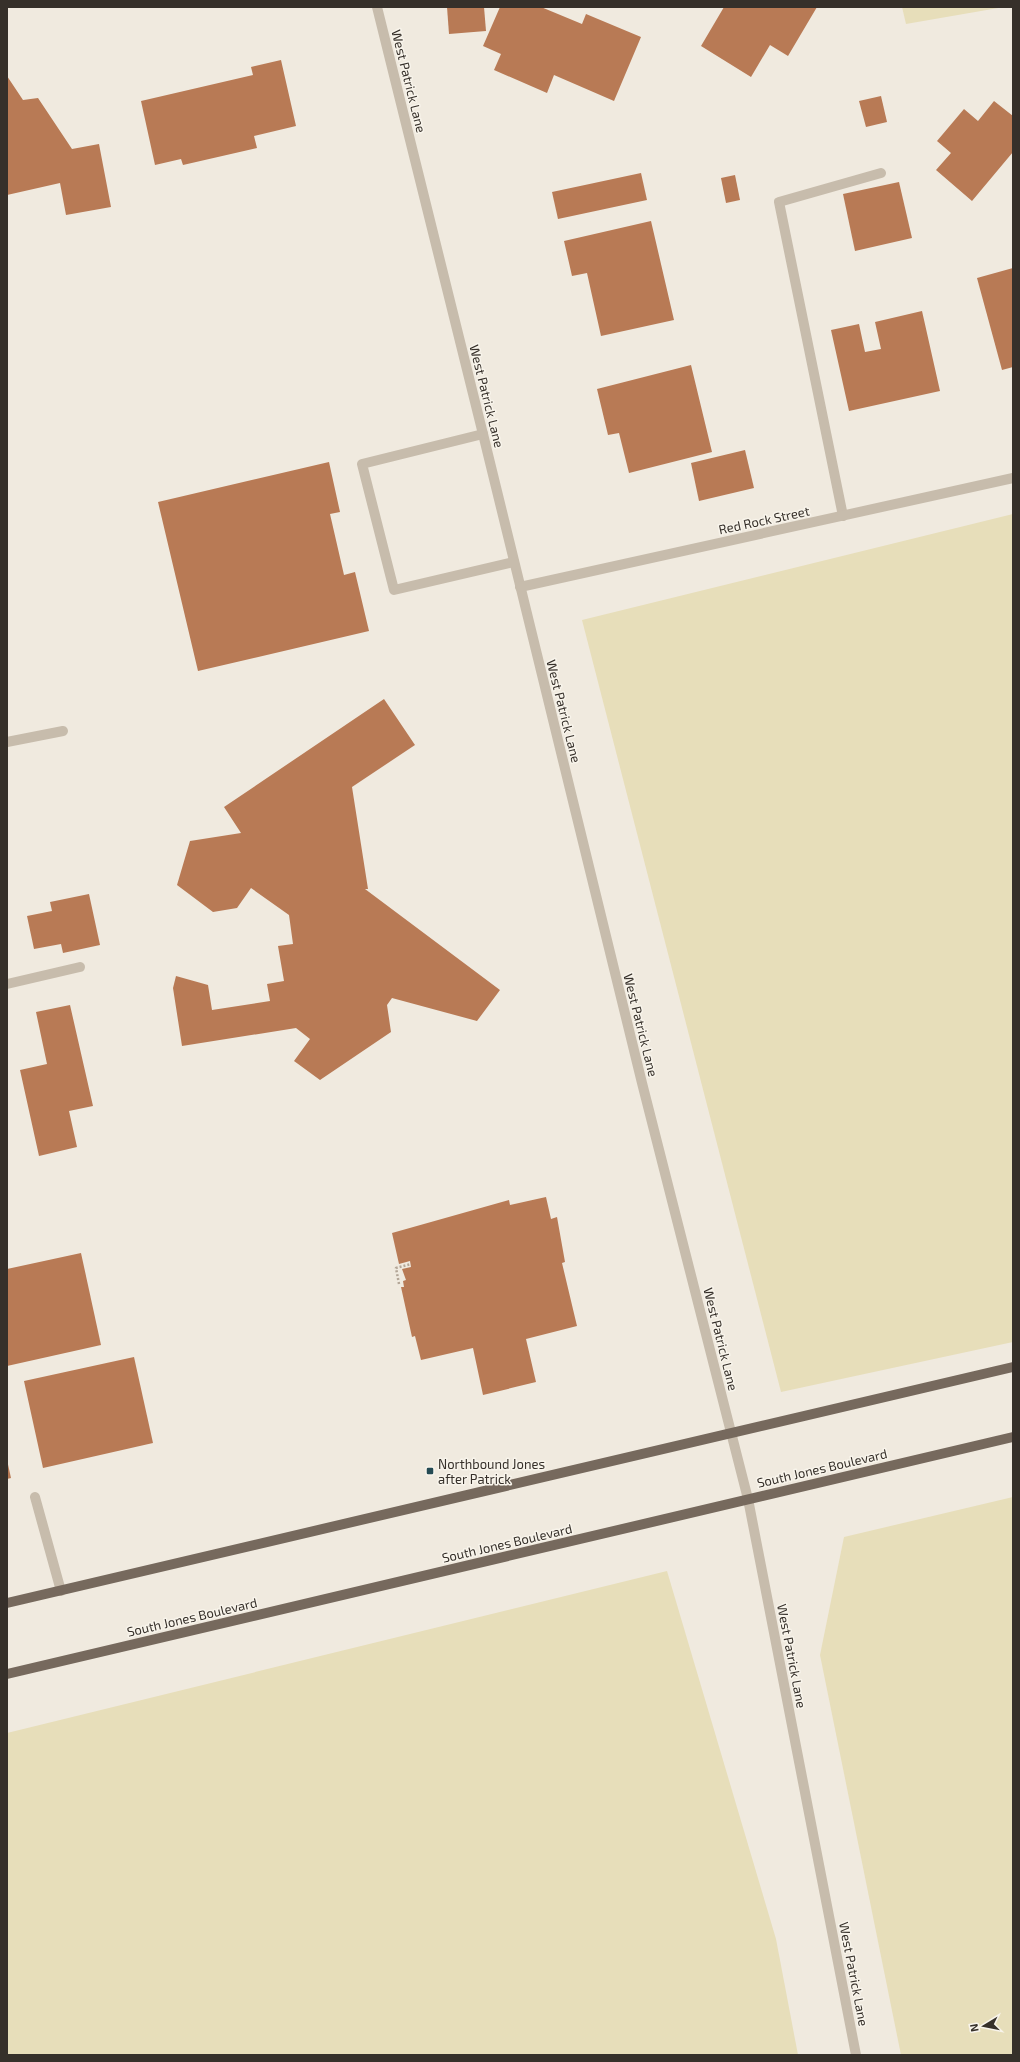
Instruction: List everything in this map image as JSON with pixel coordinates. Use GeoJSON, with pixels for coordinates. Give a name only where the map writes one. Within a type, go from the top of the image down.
{"type":"FeatureCollection","features":[{"type":"Feature","properties":{"kind":"main road"},"geometry":{"type":"LineString","coordinates":[[7,1603],[1013,1367]]}},
{"type":"Feature","properties":{"kind":"main road","name":"South Jones Boulevard"},"geometry":{"type":"LineString","coordinates":[[7,1674],[1013,1437]]}},
{"type":"Feature","properties":{"kind":"street","name":"West Patrick Lane"},"geometry":{"type":"LineString","coordinates":[[377,7],[642,1083],[748,1499],[856,2055]]}},
{"type":"Feature","properties":{"kind":"street"},"geometry":{"type":"LineString","coordinates":[[843,516],[779,202],[881,173]]}},
{"type":"Feature","properties":{"kind":"street"},"geometry":{"type":"LineString","coordinates":[[483,434],[362,464],[394,590],[514,562]]}},
{"type":"Feature","properties":{"kind":"street","name":"Red Rock Street"},"geometry":{"type":"LineString","coordinates":[[520,587],[1013,478]]}},
{"type":"Feature","properties":{"kind":"street"},"geometry":{"type":"LineString","coordinates":[[7,742],[63,731]]}},
{"type":"Feature","properties":{"kind":"street"},"geometry":{"type":"LineString","coordinates":[[7,984],[80,967]]}},
{"type":"Feature","properties":{"kind":"street"},"geometry":{"type":"LineString","coordinates":[[35,1497],[61,1591]]}},
{"type":"Feature","properties":{"kind":"path"},"geometry":{"type":"LineString","coordinates":[[399,1284],[396,1268],[411,1264]]}},
{"type":"Feature","properties":{"kind":"sand"},"geometry":{"type":"Polygon","coordinates":[[[902,7],[1004,7],[906,24],[902,7]]]}},
{"type":"Feature","properties":{"kind":"sand"},"geometry":{"type":"Polygon","coordinates":[[[1013,514],[1013,1342],[781,1392],[582,620],[1013,514]]]}},
{"type":"Feature","properties":{"kind":"sand"},"geometry":{"type":"Polygon","coordinates":[[[1013,1497],[1013,2055],[901,2055],[820,1655],[844,1537],[1013,1497]]]}},
{"type":"Feature","properties":{"kind":"sand"},"geometry":{"type":"Polygon","coordinates":[[[667,1571],[776,1939],[798,2055],[7,2055],[7,1733],[667,1571]]]}},
{"type":"Feature","properties":{"kind":"building"},"geometry":{"type":"Polygon","coordinates":[[[447,7],[484,7],[486,31],[449,34],[447,7]]]}},
{"type":"Feature","properties":{"kind":"building"},"geometry":{"type":"Polygon","coordinates":[[[500,7],[541,7],[582,24],[586,14],[641,37],[614,101],[554,75],[547,93],[494,70],[501,54],[483,46],[500,7]]]}},
{"type":"Feature","properties":{"kind":"building"},"geometry":{"type":"Polygon","coordinates":[[[724,7],[817,7],[788,56],[770,45],[751,77],[701,46],[724,7]]]}},
{"type":"Feature","properties":{"kind":"building"},"geometry":{"type":"Polygon","coordinates":[[[281,60],[296,126],[254,136],[257,148],[183,165],[181,159],[155,165],[141,101],[253,75],[251,67],[281,60]]]}},
{"type":"Feature","properties":{"kind":"building"},"geometry":{"type":"Polygon","coordinates":[[[7,76],[23,100],[38,98],[72,149],[99,144],[111,207],[66,215],[60,183],[7,195],[7,76]]]}},
{"type":"Feature","properties":{"kind":"building"},"geometry":{"type":"Polygon","coordinates":[[[881,96],[887,122],[866,127],[859,101],[881,96]]]}},
{"type":"Feature","properties":{"kind":"building"},"geometry":{"type":"Polygon","coordinates":[[[994,101],[1013,116],[1013,152],[972,201],[936,170],[951,153],[937,141],[964,109],[978,121],[994,101]]]}},
{"type":"Feature","properties":{"kind":"building"},"geometry":{"type":"Polygon","coordinates":[[[641,173],[647,200],[558,219],[552,192],[641,173]]]}},
{"type":"Feature","properties":{"kind":"building"},"geometry":{"type":"Polygon","coordinates":[[[735,175],[740,200],[726,203],[721,178],[735,175]]]}},
{"type":"Feature","properties":{"kind":"building"},"geometry":{"type":"Polygon","coordinates":[[[899,182],[912,238],[855,251],[843,194],[899,182]]]}},
{"type":"Feature","properties":{"kind":"building"},"geometry":{"type":"Polygon","coordinates":[[[651,221],[674,320],[601,336],[587,273],[572,276],[564,241],[651,221]]]}},
{"type":"Feature","properties":{"kind":"building"},"geometry":{"type":"Polygon","coordinates":[[[1013,268],[1013,367],[1002,370],[977,278],[1013,268]]]}},
{"type":"Feature","properties":{"kind":"building"},"geometry":{"type":"Polygon","coordinates":[[[922,311],[940,391],[849,411],[831,330],[859,324],[865,352],[881,349],[875,322],[922,311]]]}},
{"type":"Feature","properties":{"kind":"building"},"geometry":{"type":"Polygon","coordinates":[[[691,365],[712,452],[629,473],[619,433],[608,435],[597,389],[691,365]]]}},
{"type":"Feature","properties":{"kind":"building"},"geometry":{"type":"Polygon","coordinates":[[[745,450],[754,488],[699,501],[691,463],[745,450]]]}},
{"type":"Feature","properties":{"kind":"building"},"geometry":{"type":"Polygon","coordinates":[[[329,462],[340,512],[330,514],[344,575],[355,572],[369,631],[198,671],[158,502],[329,462]]]}},
{"type":"Feature","properties":{"kind":"building"},"geometry":{"type":"Polygon","coordinates":[[[384,699],[415,745],[352,787],[368,889],[365,889],[500,990],[477,1021],[392,998],[387,1005],[391,1032],[320,1080],[294,1061],[310,1039],[296,1028],[182,1046],[173,988],[176,976],[208,985],[212,1010],[270,1001],[267,984],[284,981],[278,946],[293,944],[289,915],[251,888],[237,908],[213,912],[177,885],[190,841],[241,833],[224,807],[384,699]]]}},
{"type":"Feature","properties":{"kind":"building"},"geometry":{"type":"Polygon","coordinates":[[[89,894],[100,945],[63,953],[61,944],[34,949],[27,916],[52,911],[50,902],[89,894]]]}},
{"type":"Feature","properties":{"kind":"building"},"geometry":{"type":"Polygon","coordinates":[[[70,1005],[93,1106],[69,1111],[77,1147],[39,1156],[20,1070],[47,1064],[36,1012],[70,1005]]]}},
{"type":"Feature","properties":{"kind":"building"},"geometry":{"type":"Polygon","coordinates":[[[546,1197],[551,1219],[557,1217],[565,1262],[562,1263],[577,1326],[526,1339],[536,1382],[483,1395],[473,1348],[421,1360],[415,1336],[412,1337],[401,1287],[404,1287],[403,1281],[406,1280],[402,1269],[411,1267],[410,1261],[399,1264],[392,1233],[509,1200],[510,1205],[546,1197]]]}},
{"type":"Feature","properties":{"kind":"building"},"geometry":{"type":"Polygon","coordinates":[[[81,1253],[101,1345],[7,1366],[7,1269],[81,1253]]]}},
{"type":"Feature","properties":{"kind":"building"},"geometry":{"type":"Polygon","coordinates":[[[134,1357],[153,1443],[43,1468],[24,1381],[134,1357]]]}},
{"type":"Feature","properties":{"kind":"building"},"geometry":{"type":"Polygon","coordinates":[[[7,1460],[11,1478],[7,1479],[7,1460]]]}},
{"type":"Feature","properties":{"kind":"place","name":"Northbound Jones after Patrick"},"geometry":{"type":"Point","coordinates":[430,1471]}}]}
